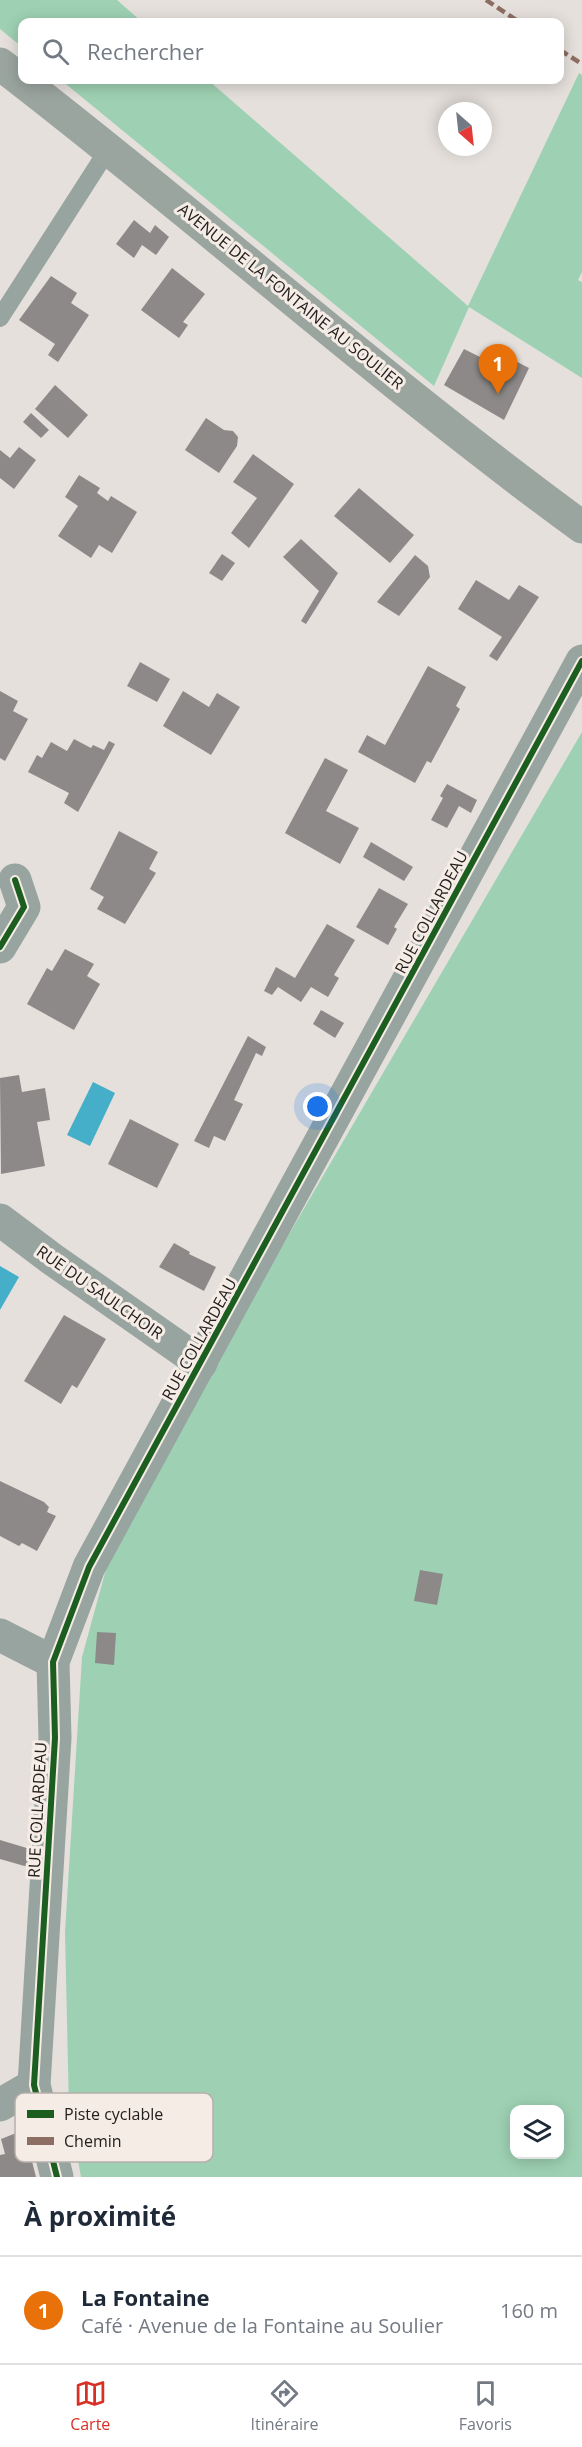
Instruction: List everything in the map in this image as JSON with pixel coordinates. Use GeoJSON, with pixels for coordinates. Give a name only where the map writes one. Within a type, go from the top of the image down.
{"type":"FeatureCollection","features":[{"type":"Feature","properties":{"kind":"main road","name":"AVENUE DE LA FONTAINE AU SOULIER"},"geometry":{"type":"LineString","coordinates":[[0,64],[18,78]]}},
{"type":"Feature","properties":{"kind":"main road","name":"AVENUE DE LA FONTAINE AU SOULIER"},"geometry":{"type":"LineString","coordinates":[[26,84],[109,148],[496,464],[582,527]]}},
{"type":"Feature","properties":{"kind":"street","name":"RUE COLLARDEAU"},"geometry":{"type":"LineString","coordinates":[[36,2093],[34,2085],[55,1738],[53,1662],[89,1567],[582,661]]}},
{"type":"Feature","properties":{"kind":"street"},"geometry":{"type":"LineString","coordinates":[[0,947],[24,907],[15,880]]}},
{"type":"Feature","properties":{"kind":"street","name":"RUE DU SAULCHOIR"},"geometry":{"type":"LineString","coordinates":[[0,1220],[52,1260],[201,1363]]}},
{"type":"Feature","properties":{"kind":"street"},"geometry":{"type":"LineString","coordinates":[[0,1635],[53,1662]]}},
{"type":"Feature","properties":{"kind":"street"},"geometry":{"type":"LineString","coordinates":[[20,2093],[34,2085]]}},
{"type":"Feature","properties":{"kind":"street"},"geometry":{"type":"LineString","coordinates":[[0,2105],[15,2096]]}},
{"type":"Feature","properties":{"kind":"street","name":"RUE COLLARDEAU"},"geometry":{"type":"LineString","coordinates":[[53,2162],[57,2177]]}},
{"type":"Feature","properties":{"kind":"lane"},"geometry":{"type":"LineString","coordinates":[[0,318],[109,148]]}},
{"type":"Feature","properties":{"kind":"green space"},"geometry":{"type":"Polygon","coordinates":[[[0,0],[117,0],[137,18],[18,18],[18,44],[0,29],[0,0]]]}},
{"type":"Feature","properties":{"kind":"green space"},"geometry":{"type":"Polygon","coordinates":[[[579,73],[582,75],[582,272],[578,280],[582,282],[582,378],[469,307],[434,386],[66,84],[213,84],[468,306],[579,73]]]}},
{"type":"Feature","properties":{"kind":"green space"},"geometry":{"type":"Polygon","coordinates":[[[582,732],[582,2177],[81,2177],[78,2162],[213,2162],[213,2093],[69,2093],[65,1932],[82,1657],[117,1529],[582,732]]]}},
{"type":"Feature","properties":{"kind":"water"},"geometry":{"type":"Polygon","coordinates":[[[93,1082],[115,1093],[90,1146],[67,1135],[93,1082]]]}},
{"type":"Feature","properties":{"kind":"water"},"geometry":{"type":"Polygon","coordinates":[[[0,1266],[19,1277],[0,1310],[0,1266]]]}},
{"type":"Feature","properties":{"kind":"building"},"geometry":{"type":"Polygon","coordinates":[[[134,220],[150,233],[155,225],[169,237],[156,255],[142,245],[134,258],[116,244],[134,220]]]}},
{"type":"Feature","properties":{"kind":"building"},"geometry":{"type":"Polygon","coordinates":[[[172,268],[205,294],[183,322],[188,325],[179,338],[141,310],[172,268]]]}},
{"type":"Feature","properties":{"kind":"building"},"geometry":{"type":"Polygon","coordinates":[[[51,276],[77,293],[71,303],[89,315],[58,362],[48,355],[55,344],[19,320],[51,276]]]}},
{"type":"Feature","properties":{"kind":"building"},"geometry":{"type":"Polygon","coordinates":[[[490,348],[529,368],[504,420],[444,385],[464,349],[484,359],[490,348]]]}},
{"type":"Feature","properties":{"kind":"building"},"geometry":{"type":"Polygon","coordinates":[[[55,385],[88,415],[68,438],[35,409],[55,385]]]}},
{"type":"Feature","properties":{"kind":"building"},"geometry":{"type":"Polygon","coordinates":[[[31,413],[49,430],[41,438],[23,422],[31,413]]]}},
{"type":"Feature","properties":{"kind":"building"},"geometry":{"type":"Polygon","coordinates":[[[206,418],[224,430],[233,431],[238,437],[237,446],[219,473],[185,450],[206,418]]]}},
{"type":"Feature","properties":{"kind":"building"},"geometry":{"type":"Polygon","coordinates":[[[19,447],[36,460],[14,489],[0,478],[0,450],[10,458],[19,447]]]}},
{"type":"Feature","properties":{"kind":"building"},"geometry":{"type":"Polygon","coordinates":[[[253,454],[294,484],[249,548],[231,533],[257,498],[233,482],[253,454]]]}},
{"type":"Feature","properties":{"kind":"building"},"geometry":{"type":"Polygon","coordinates":[[[79,475],[100,488],[97,493],[108,501],[111,496],[137,512],[112,553],[99,545],[91,558],[58,536],[78,506],[65,497],[79,475]]]}},
{"type":"Feature","properties":{"kind":"building"},"geometry":{"type":"Polygon","coordinates":[[[359,488],[414,535],[390,563],[334,516],[359,488]]]}},
{"type":"Feature","properties":{"kind":"building"},"geometry":{"type":"Polygon","coordinates":[[[301,539],[338,573],[306,624],[301,621],[319,591],[283,557],[301,539]]]}},
{"type":"Feature","properties":{"kind":"building"},"geometry":{"type":"Polygon","coordinates":[[[222,554],[235,563],[222,581],[209,573],[222,554]]]}},
{"type":"Feature","properties":{"kind":"building"},"geometry":{"type":"Polygon","coordinates":[[[415,555],[428,566],[430,577],[399,616],[377,602],[415,555]]]}},
{"type":"Feature","properties":{"kind":"building"},"geometry":{"type":"Polygon","coordinates":[[[476,580],[509,600],[519,585],[539,597],[497,661],[489,656],[502,637],[458,609],[476,580]]]}},
{"type":"Feature","properties":{"kind":"building"},"geometry":{"type":"Polygon","coordinates":[[[140,662],[170,679],[157,702],[127,686],[140,662]]]}},
{"type":"Feature","properties":{"kind":"building"},"geometry":{"type":"Polygon","coordinates":[[[428,666],[466,687],[456,706],[460,709],[431,763],[427,761],[415,783],[358,752],[367,735],[385,745],[428,666]]]}},
{"type":"Feature","properties":{"kind":"building"},"geometry":{"type":"Polygon","coordinates":[[[0,691],[18,701],[13,711],[28,719],[5,761],[0,758],[0,691]]]}},
{"type":"Feature","properties":{"kind":"building"},"geometry":{"type":"Polygon","coordinates":[[[183,691],[209,707],[217,693],[240,707],[211,755],[163,726],[183,691]]]}},
{"type":"Feature","properties":{"kind":"building"},"geometry":{"type":"Polygon","coordinates":[[[74,739],[91,748],[93,745],[104,750],[109,741],[115,744],[78,812],[64,803],[69,793],[28,772],[37,755],[42,758],[51,742],[67,751],[74,739]]]}},
{"type":"Feature","properties":{"kind":"building"},"geometry":{"type":"Polygon","coordinates":[[[325,758],[348,770],[326,811],[359,828],[340,864],[285,833],[325,758]]]}},
{"type":"Feature","properties":{"kind":"building"},"geometry":{"type":"Polygon","coordinates":[[[447,784],[477,800],[471,813],[459,806],[447,828],[431,820],[443,798],[440,796],[447,784]]]}},
{"type":"Feature","properties":{"kind":"building"},"geometry":{"type":"Polygon","coordinates":[[[119,831],[158,852],[149,869],[156,873],[125,924],[97,909],[104,897],[90,889],[119,831]]]}},
{"type":"Feature","properties":{"kind":"building"},"geometry":{"type":"Polygon","coordinates":[[[371,842],[413,867],[404,881],[363,857],[371,842]]]}},
{"type":"Feature","properties":{"kind":"building"},"geometry":{"type":"Polygon","coordinates":[[[379,888],[408,904],[394,927],[397,929],[388,945],[356,927],[379,888]]]}},
{"type":"Feature","properties":{"kind":"building"},"geometry":{"type":"Polygon","coordinates":[[[327,924],[355,940],[334,975],[339,978],[328,997],[311,987],[301,1002],[278,987],[272,995],[264,991],[276,967],[295,978],[327,924]]]}},
{"type":"Feature","properties":{"kind":"building"},"geometry":{"type":"Polygon","coordinates":[[[65,949],[94,964],[87,976],[100,984],[74,1030],[27,1004],[47,968],[52,971],[65,949]]]}},
{"type":"Feature","properties":{"kind":"building"},"geometry":{"type":"Polygon","coordinates":[[[321,1010],[344,1023],[335,1038],[313,1024],[321,1010]]]}},
{"type":"Feature","properties":{"kind":"building"},"geometry":{"type":"Polygon","coordinates":[[[248,1036],[266,1047],[262,1056],[256,1053],[234,1100],[243,1104],[225,1141],[214,1136],[209,1148],[194,1141],[248,1036]]]}},
{"type":"Feature","properties":{"kind":"building"},"geometry":{"type":"Polygon","coordinates":[[[19,1075],[22,1092],[45,1088],[50,1120],[37,1122],[45,1166],[1,1174],[0,1078],[19,1075]]]}},
{"type":"Feature","properties":{"kind":"building"},"geometry":{"type":"Polygon","coordinates":[[[130,1119],[179,1144],[157,1188],[108,1164],[130,1119]]]}},
{"type":"Feature","properties":{"kind":"building"},"geometry":{"type":"Polygon","coordinates":[[[174,1243],[190,1252],[189,1254],[216,1267],[204,1291],[159,1267],[174,1243]]]}},
{"type":"Feature","properties":{"kind":"building"},"geometry":{"type":"Polygon","coordinates":[[[64,1315],[106,1339],[77,1388],[72,1385],[61,1404],[24,1381],[64,1315]]]}},
{"type":"Feature","properties":{"kind":"building"},"geometry":{"type":"Polygon","coordinates":[[[0,1481],[44,1502],[49,1507],[47,1512],[56,1516],[37,1551],[22,1543],[19,1546],[0,1536],[0,1481]]]}},
{"type":"Feature","properties":{"kind":"building"},"geometry":{"type":"Polygon","coordinates":[[[420,1570],[443,1574],[437,1605],[414,1601],[420,1570]]]}},
{"type":"Feature","properties":{"kind":"building"},"geometry":{"type":"Polygon","coordinates":[[[97,1632],[116,1633],[114,1665],[95,1663],[97,1632]]]}},
{"type":"Feature","properties":{"kind":"building"},"geometry":{"type":"Polygon","coordinates":[[[0,1840],[30,1849],[28,1867],[0,1859],[0,1840]]]}},
{"type":"Feature","properties":{"kind":"building"},"geometry":{"type":"Polygon","coordinates":[[[15,2134],[15,2162],[32,2162],[36,2177],[0,2177],[0,2155],[5,2154],[1,2139],[15,2134]]]}},
{"type":"Feature","properties":{"kind":"marked path"},"geometry":{"type":"LineString","coordinates":[[486,0],[513,18]]}},
{"type":"Feature","properties":{"kind":"marked path"},"geometry":{"type":"LineString","coordinates":[[564,53],[582,64]]}},
{"type":"Feature","properties":{"kind":"cycle path"},"geometry":{"type":"LineString","coordinates":[[36,2093],[34,2085],[55,1738],[53,1662],[89,1567],[582,661]]}},
{"type":"Feature","properties":{"kind":"cycle path"},"geometry":{"type":"LineString","coordinates":[[0,947],[24,907],[15,880]]}},
{"type":"Feature","properties":{"kind":"cycle path"},"geometry":{"type":"LineString","coordinates":[[53,2162],[57,2177]]}},
{"type":"Feature","properties":{"kind":"place","name":"La Fontaine"},"geometry":{"type":"Point","coordinates":[498,394]}}]}
